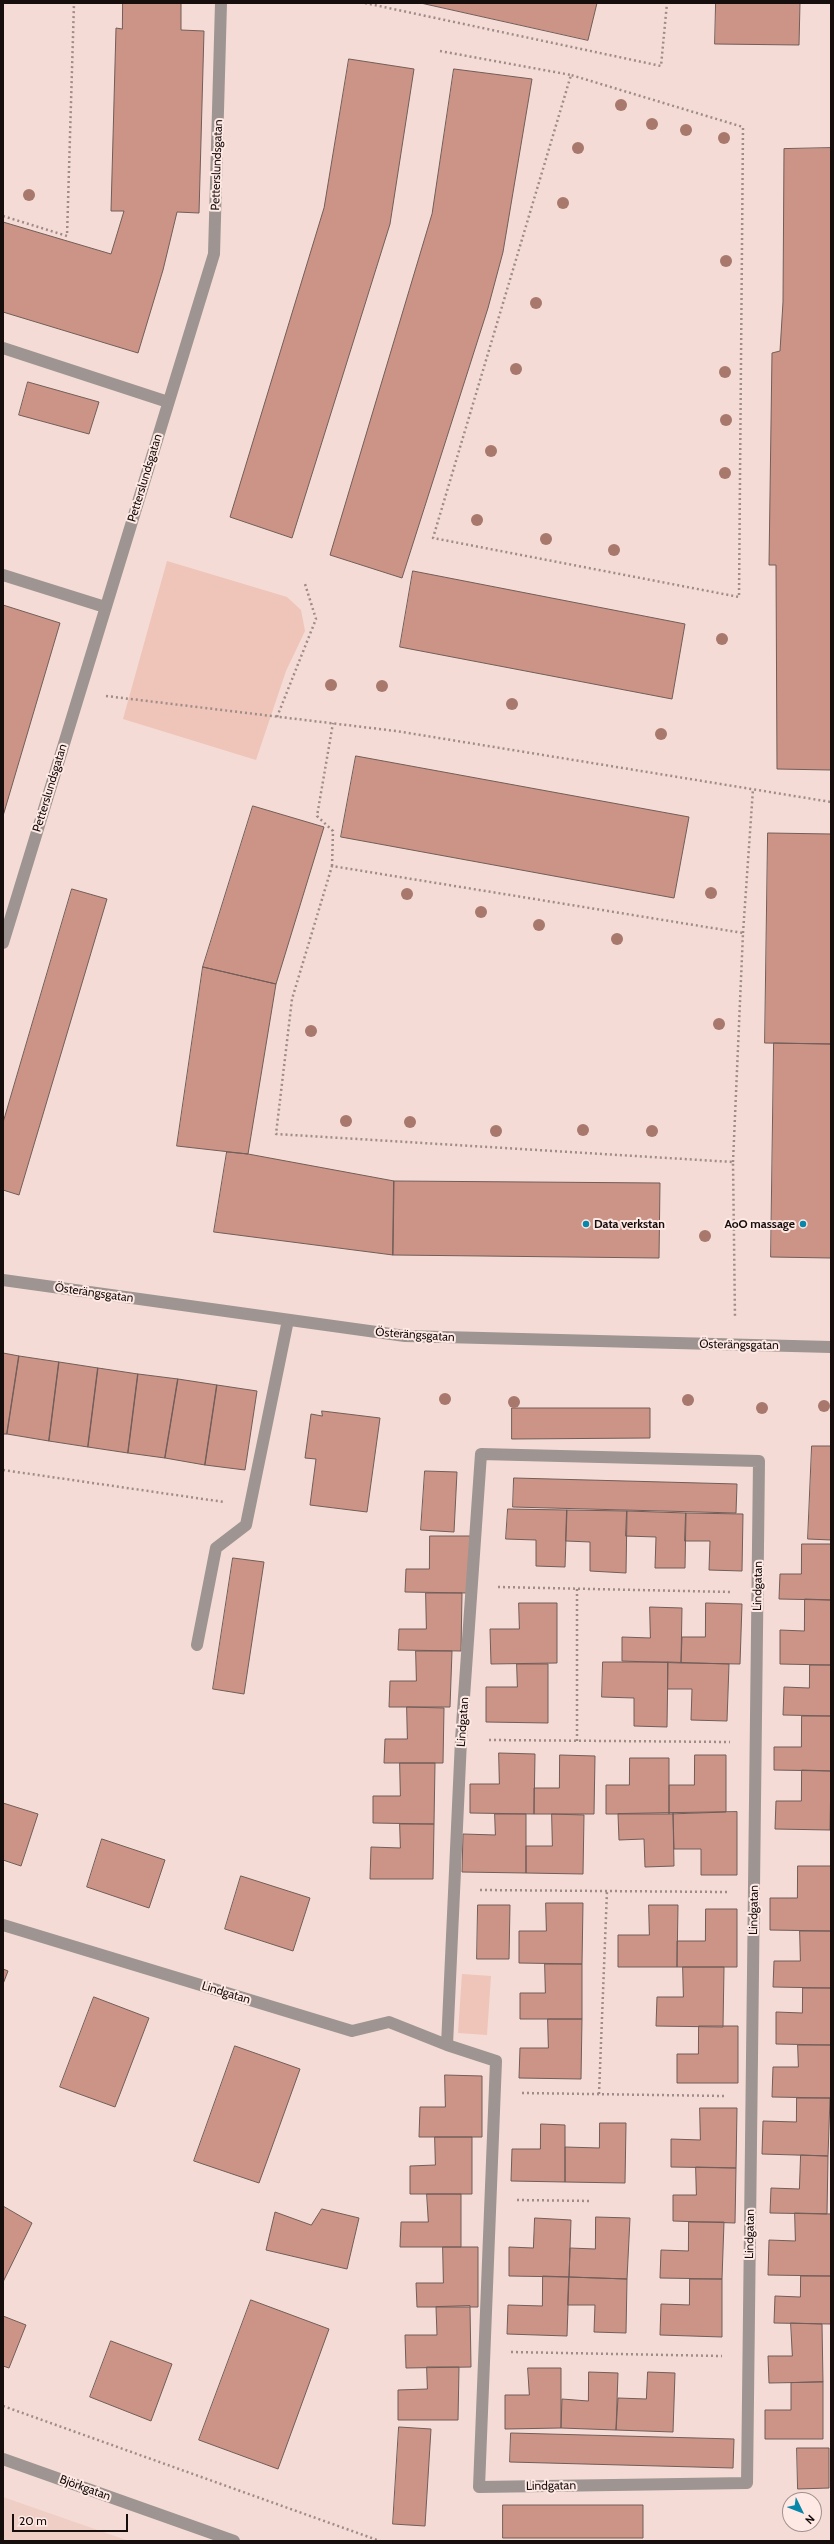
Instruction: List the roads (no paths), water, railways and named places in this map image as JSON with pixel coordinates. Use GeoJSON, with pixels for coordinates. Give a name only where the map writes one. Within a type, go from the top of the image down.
{"type":"FeatureCollection","features":[{"type":"Feature","properties":{"kind":"street","name":"Petterslundsgatan"},"geometry":{"type":"LineString","coordinates":[[3,943],[214,254],[221,3]]}},
{"type":"Feature","properties":{"kind":"street"},"geometry":{"type":"LineString","coordinates":[[3,348],[168,402]]}},
{"type":"Feature","properties":{"kind":"street"},"geometry":{"type":"LineString","coordinates":[[3,575],[105,607]]}},
{"type":"Feature","properties":{"kind":"street","name":"Österängsgatan"},"geometry":{"type":"LineString","coordinates":[[3,1280],[405,1336],[831,1347]]}},
{"type":"Feature","properties":{"kind":"street"},"geometry":{"type":"LineString","coordinates":[[197,1645],[216,1548],[246,1525],[288,1320]]}},
{"type":"Feature","properties":{"kind":"street","name":"Lindgatan"},"geometry":{"type":"LineString","coordinates":[[3,1925],[352,2031],[389,2022],[447,2045],[496,2061],[479,2487],[747,2483],[760,1461],[481,1454],[461,1740],[447,2045]]}},
{"type":"Feature","properties":{"kind":"street","name":"Björkgatan"},"geometry":{"type":"LineString","coordinates":[[3,2459],[234,2541]]}},
{"type":"Feature","properties":{"kind":"place","name":"Data verkstan"},"geometry":{"type":"Point","coordinates":[586,1224]}},
{"type":"Feature","properties":{"kind":"place","name":"AoO massage"},"geometry":{"type":"Point","coordinates":[803,1224]}}]}
